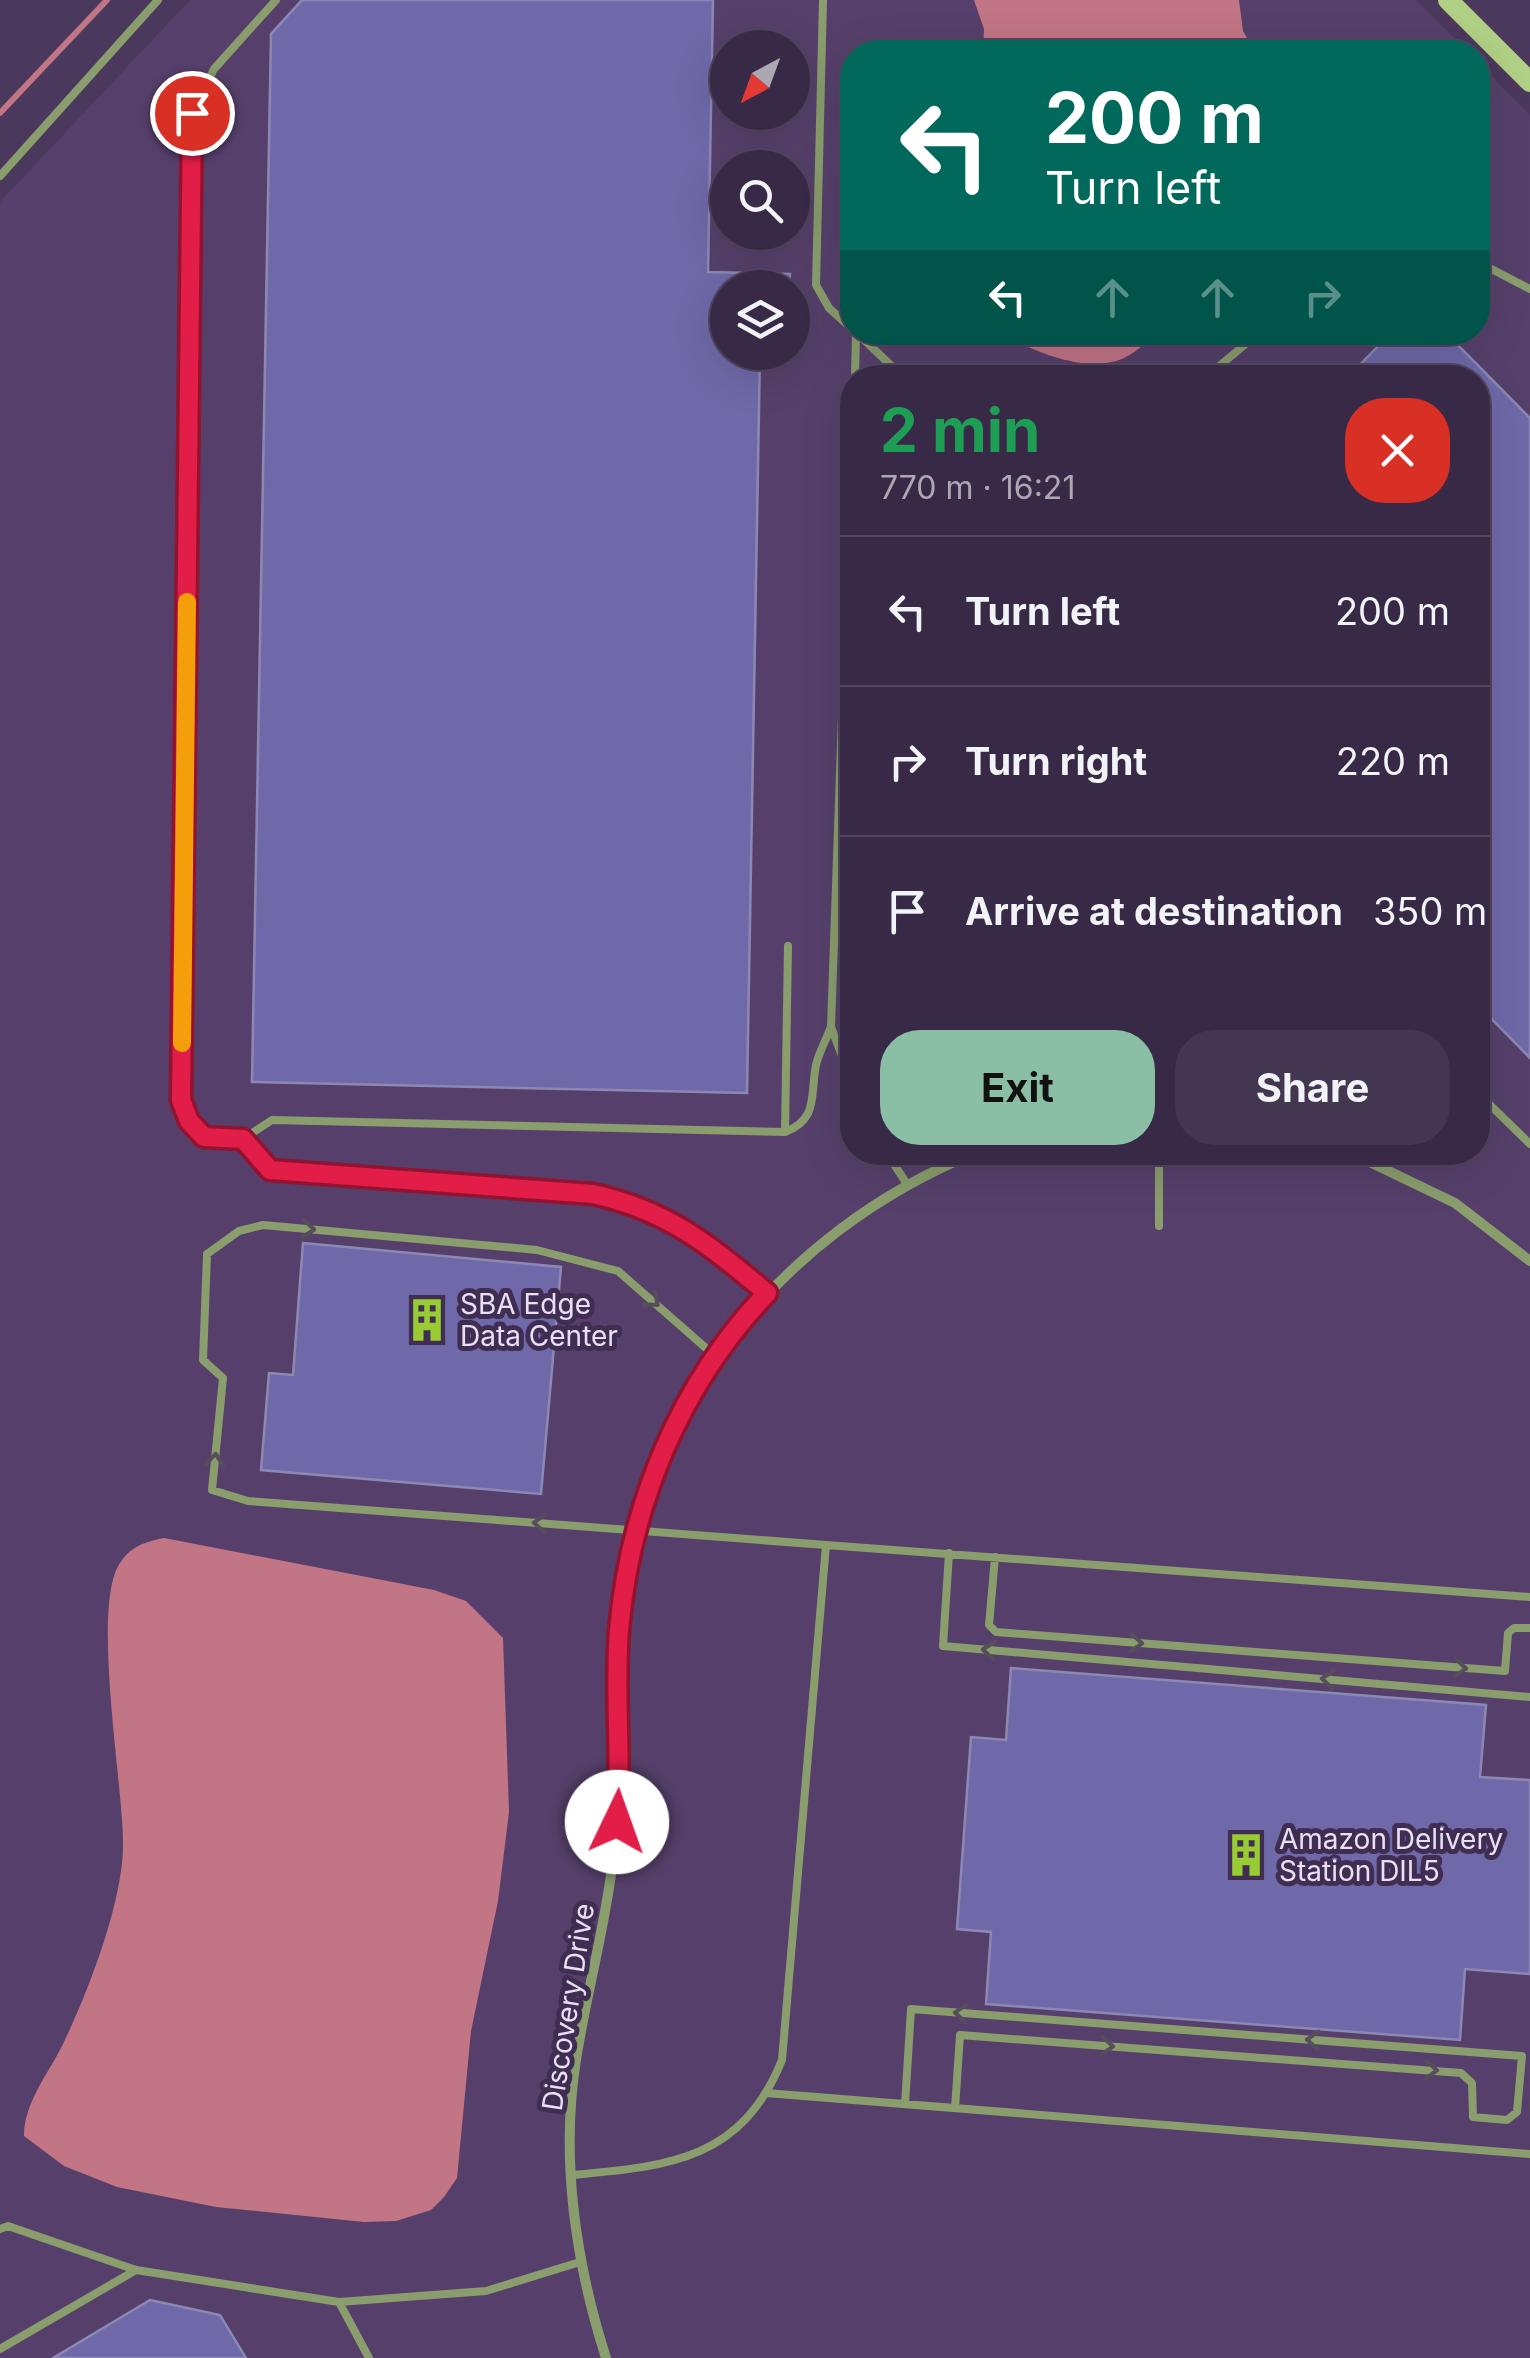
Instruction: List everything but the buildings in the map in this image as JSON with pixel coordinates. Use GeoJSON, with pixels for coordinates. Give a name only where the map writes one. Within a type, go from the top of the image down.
{"type":"FeatureCollection","features":[{"type":"Feature","properties":{"kind":"main road"},"geometry":{"type":"LineString","coordinates":[[1448,0],[1488,40]]}},
{"type":"Feature","properties":{"kind":"main road"},"geometry":{"type":"LineString","coordinates":[[1490,42],[1530,82]]}},
{"type":"Feature","properties":{"kind":"street","name":"Discovery Drive"},"geometry":{"type":"LineString","coordinates":[[606,2358],[580,2262],[573,2175],[576,2061],[606,1918],[614,1849],[620,1758],[619,1632],[637,1528],[662,1451],[715,1356],[767,1293],[828,1236],[906,1184],[948,1165]]}},
{"type":"Feature","properties":{"kind":"street"},"geometry":{"type":"LineString","coordinates":[[1377,1165],[1455,1203],[1530,1260]]}},
{"type":"Feature","properties":{"kind":"lane"},"geometry":{"type":"LineString","coordinates":[[0,176],[158,0]]}},
{"type":"Feature","properties":{"kind":"lane"},"geometry":{"type":"LineString","coordinates":[[276,0],[214,68],[192,113],[181,1100],[189,1121],[204,1137],[243,1139],[272,1120],[785,1132],[798,1127],[812,1109],[816,1063],[831,1028],[840,774]]}},
{"type":"Feature","properties":{"kind":"lane"},"geometry":{"type":"LineString","coordinates":[[823,0],[816,284],[829,308],[840,318]]}},
{"type":"Feature","properties":{"kind":"lane"},"geometry":{"type":"LineString","coordinates":[[1490,268],[1530,289]]}},
{"type":"Feature","properties":{"kind":"lane"},"geometry":{"type":"LineString","coordinates":[[869,345],[890,365]]}},
{"type":"Feature","properties":{"kind":"lane"},"geometry":{"type":"LineString","coordinates":[[1221,365],[1244,345]]}},
{"type":"Feature","properties":{"kind":"lane"},"geometry":{"type":"LineString","coordinates":[[785,1132],[788,946]]}},
{"type":"Feature","properties":{"kind":"lane"},"geometry":{"type":"LineString","coordinates":[[831,1028],[840,1051]]}},
{"type":"Feature","properties":{"kind":"lane"},"geometry":{"type":"LineString","coordinates":[[1490,1106],[1530,1144]]}},
{"type":"Feature","properties":{"kind":"lane"},"geometry":{"type":"LineString","coordinates":[[243,1139],[270,1170],[593,1194],[632,1203],[690,1230],[767,1293]]}},
{"type":"Feature","properties":{"kind":"lane"},"geometry":{"type":"LineString","coordinates":[[894,1165],[906,1184]]}},
{"type":"Feature","properties":{"kind":"lane"},"geometry":{"type":"LineString","coordinates":[[1158,1165],[1159,1226]]}},
{"type":"Feature","properties":{"kind":"lane"},"geometry":{"type":"LineString","coordinates":[[715,1356],[618,1270],[536,1250],[263,1225],[239,1231],[207,1254],[203,1360],[223,1378],[212,1490],[248,1501],[1530,1597]]}},
{"type":"Feature","properties":{"kind":"lane"},"geometry":{"type":"LineString","coordinates":[[573,2175],[647,2168],[704,2153],[766,2093],[786,2048],[826,1545]]}},
{"type":"Feature","properties":{"kind":"lane"},"geometry":{"type":"LineString","coordinates":[[948,1553],[943,1646],[1530,1696]]}},
{"type":"Feature","properties":{"kind":"lane"},"geometry":{"type":"LineString","coordinates":[[995,1557],[990,1625],[996,1632],[1506,1671],[1508,1633],[1514,1628],[1530,1628]]}},
{"type":"Feature","properties":{"kind":"lane"},"geometry":{"type":"LineString","coordinates":[[904,2104],[912,2009],[1522,2056],[1517,2112],[1512,2119],[1504,2120],[1473,2118],[1472,2083],[1460,2072],[960,2035],[954,2108]]}},
{"type":"Feature","properties":{"kind":"lane"},"geometry":{"type":"LineString","coordinates":[[766,2093],[1530,2154]]}},
{"type":"Feature","properties":{"kind":"lane"},"geometry":{"type":"LineString","coordinates":[[0,2229],[8,2226],[136,2270],[338,2302],[486,2291],[580,2262]]}},
{"type":"Feature","properties":{"kind":"lane"},"geometry":{"type":"LineString","coordinates":[[0,2349],[136,2270]]}},
{"type":"Feature","properties":{"kind":"lane"},"geometry":{"type":"LineString","coordinates":[[338,2302],[369,2358]]}},
{"type":"Feature","properties":{"kind":"shaded area"},"geometry":{"type":"Polygon","coordinates":[[[190,0],[1416,0],[1456,40],[840,40],[840,345],[1490,345],[1490,74],[1530,115],[1530,2358],[0,2358],[0,202],[190,0]]]}},
{"type":"Feature","properties":{"kind":"shaded area"},"geometry":{"type":"Polygon","coordinates":[[[974,0],[1239,0],[1243,31],[1248,40],[984,40],[984,29],[974,0]]]}},
{"type":"Feature","properties":{"kind":"shaded area"},"geometry":{"type":"Polygon","coordinates":[[[1025,345],[1143,345],[1126,357],[1096,364],[1025,345]]]}},
{"type":"Feature","properties":{"kind":"shaded area"},"geometry":{"type":"Polygon","coordinates":[[[164,1538],[434,1590],[466,1601],[503,1638],[509,1812],[498,1901],[471,2031],[457,2178],[431,2210],[396,2221],[364,2222],[216,2207],[117,2187],[64,2166],[24,2136],[32,2100],[62,2046],[93,1974],[111,1919],[122,1866],[122,1816],[108,1655],[112,1585],[129,1552],[164,1538]]]}},
{"type":"Feature","properties":{"kind":"waterway"},"geometry":{"type":"LineString","coordinates":[[0,113],[107,0]]}},
{"type":"Feature","properties":{"kind":"slow traffic"},"geometry":{"type":"LineString","coordinates":[[182,1043],[187,602]]}},
{"type":"Feature","properties":{"kind":"place","name":"SBA Edge Data Center"},"geometry":{"type":"Point","coordinates":[427,1320]}},
{"type":"Feature","properties":{"kind":"place","name":"Amazon Delivery Station DIL5"},"geometry":{"type":"Point","coordinates":[1246,1855]}},
{"type":"Feature","properties":{"kind":"route"},"geometry":{"type":"LineString","coordinates":[[192,113],[181,1100],[189,1121],[204,1137],[243,1139],[270,1170],[593,1194],[632,1203],[690,1230],[767,1293],[720,1348],[681,1411],[662,1451],[640,1518],[626,1570],[619,1632],[617,1822]]}}]}
